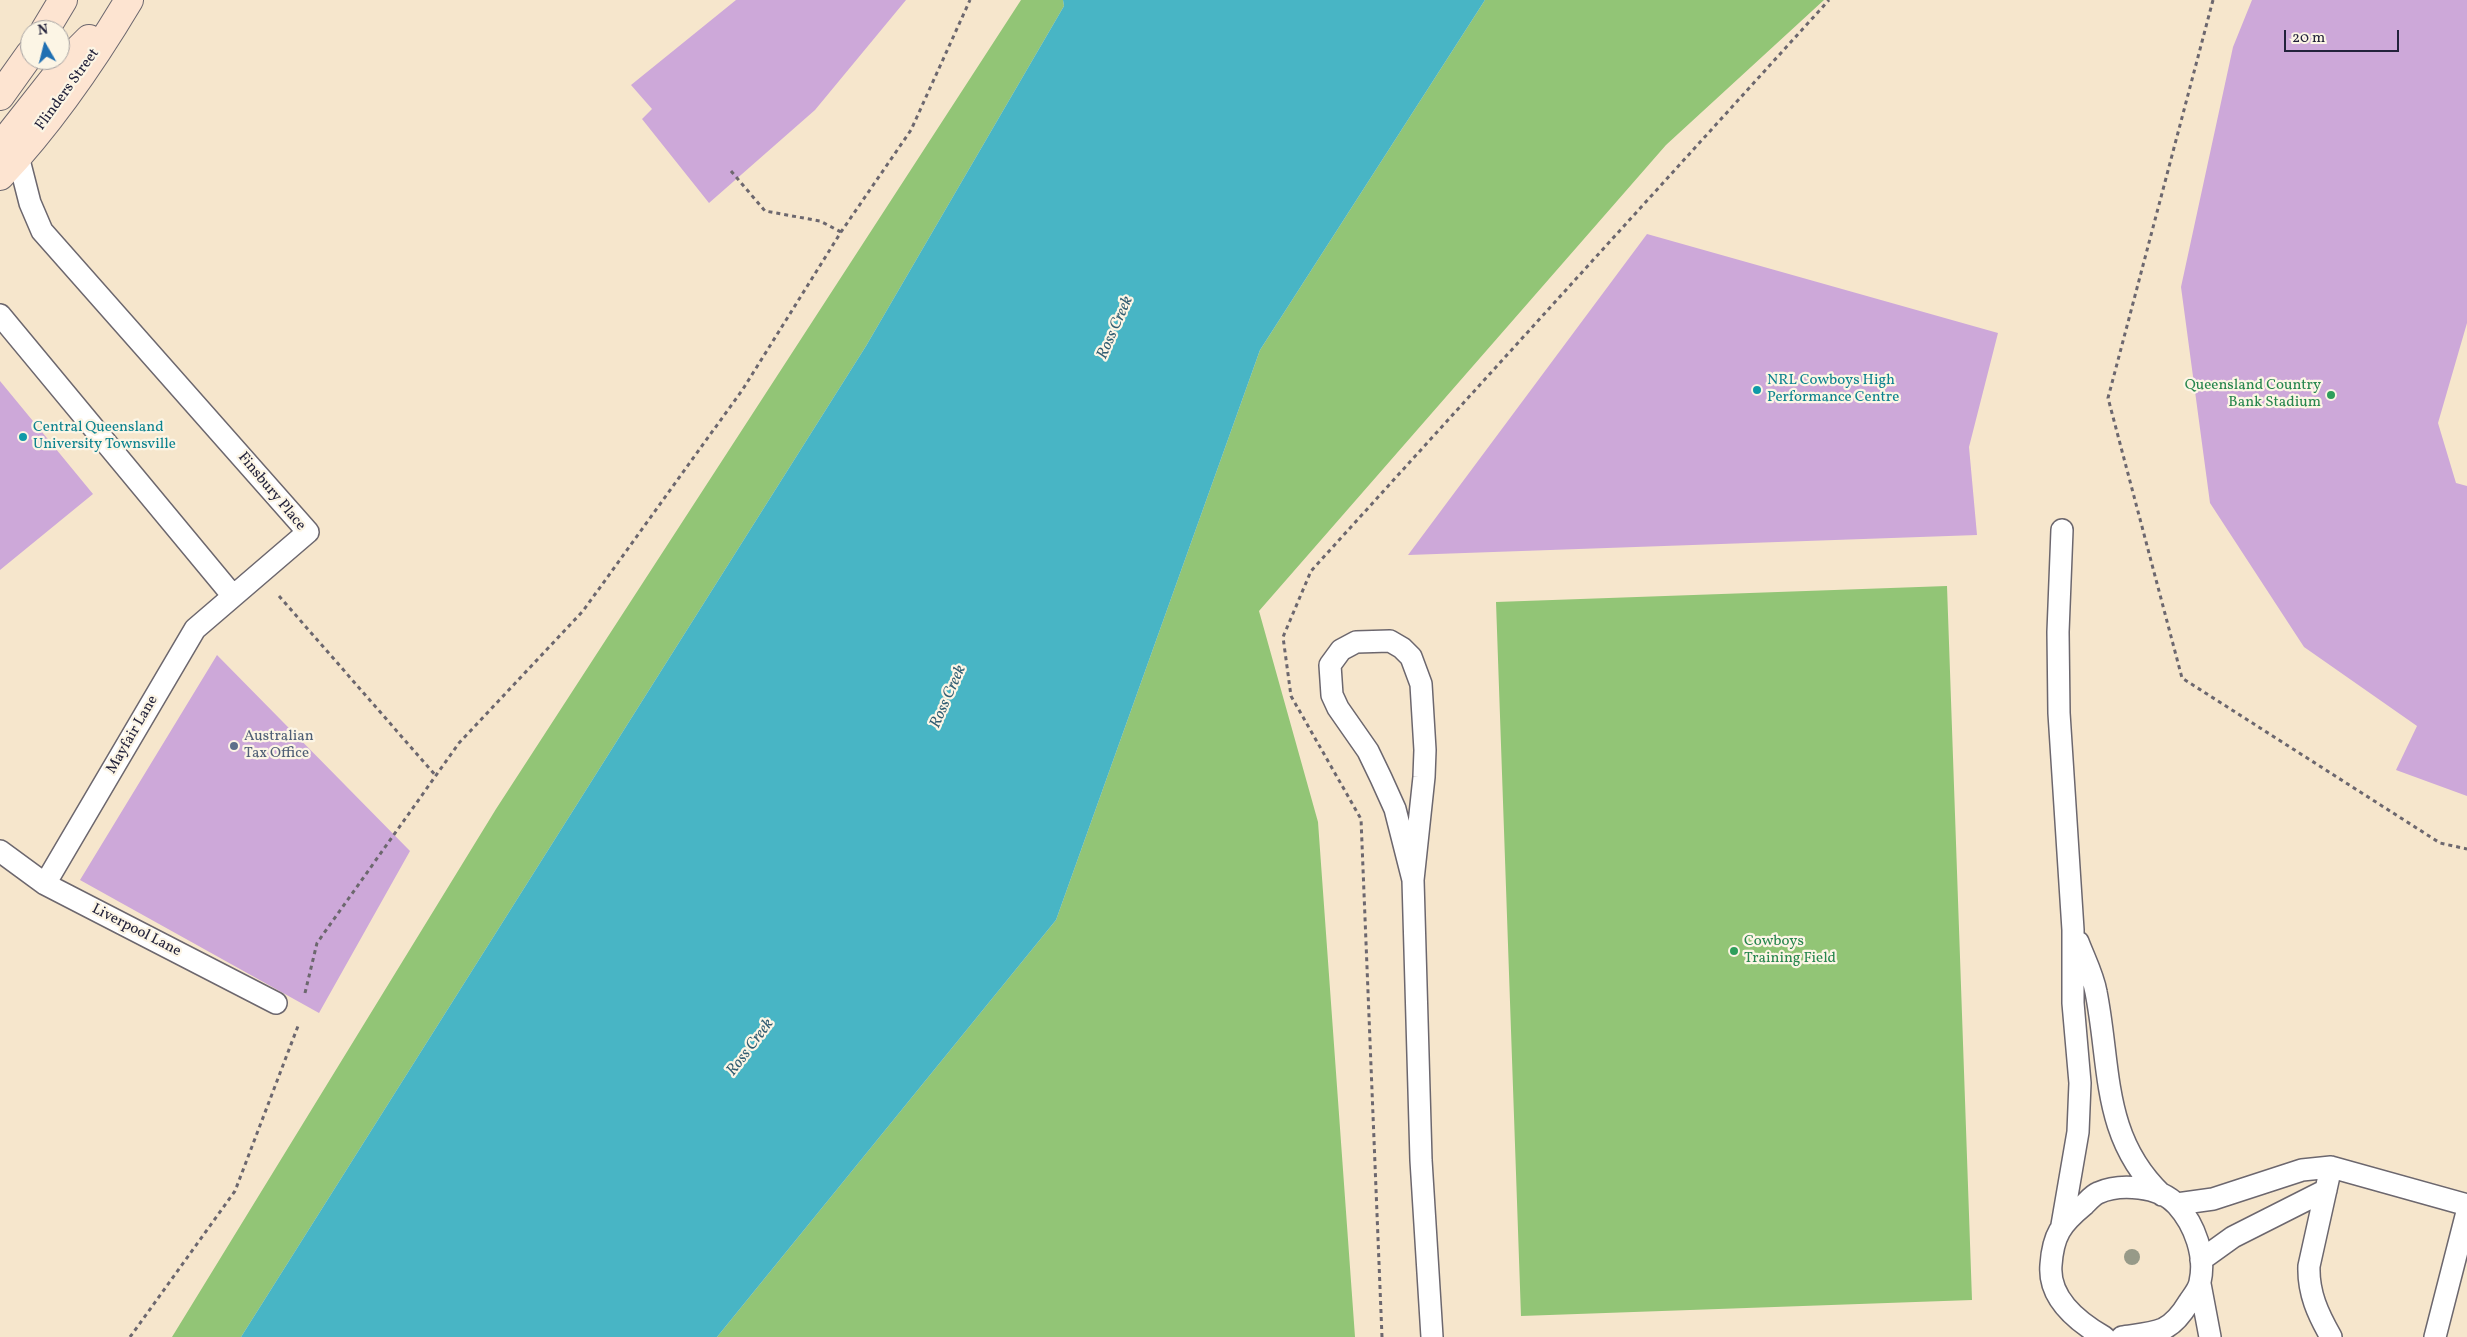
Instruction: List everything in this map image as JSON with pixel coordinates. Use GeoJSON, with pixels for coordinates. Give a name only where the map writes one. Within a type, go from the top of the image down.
{"type":"FeatureCollection","features":[{"type":"Feature","properties":{"kind":"main road"},"geometry":{"type":"LineString","coordinates":[[51,20],[63,0]]}},
{"type":"Feature","properties":{"kind":"main road","name":"Flinders Street"},"geometry":{"type":"LineString","coordinates":[[0,176],[9,152],[78,79],[126,5]]}},
{"type":"Feature","properties":{"kind":"main road"},"geometry":{"type":"LineString","coordinates":[[0,96],[20,68]]}},
{"type":"Feature","properties":{"kind":"lane","name":"Finsbury Place"},"geometry":{"type":"LineString","coordinates":[[9,152],[42,231],[308,532],[233,596]]}},
{"type":"Feature","properties":{"kind":"lane"},"geometry":{"type":"LineString","coordinates":[[0,315],[233,596]]}},
{"type":"Feature","properties":{"kind":"lane"},"geometry":{"type":"LineString","coordinates":[[2062,530],[2058,632],[2059,712],[2073,930],[2073,1002],[2080,1083],[2078,1132],[2062,1225],[2052,1245],[2050,1270],[2057,1294],[2071,1315],[2104,1337]]}},
{"type":"Feature","properties":{"kind":"lane","name":"Mayfair Lane"},"geometry":{"type":"LineString","coordinates":[[44,884],[195,629],[233,596]]}},
{"type":"Feature","properties":{"kind":"lane"},"geometry":{"type":"LineString","coordinates":[[1413,880],[1395,809],[1368,752],[1338,708],[1332,695],[1330,665],[1341,650],[1356,642],[1390,642],[1402,648],[1412,657],[1418,670],[1421,684],[1425,750],[1413,880],[1421,1160],[1432,1337]]}},
{"type":"Feature","properties":{"kind":"lane","name":"Liverpool Lane"},"geometry":{"type":"LineString","coordinates":[[0,851],[44,884],[276,1003]]}},
{"type":"Feature","properties":{"kind":"lane"},"geometry":{"type":"LineString","coordinates":[[2073,930],[2096,991],[2105,1066],[2118,1128],[2138,1169],[2169,1200],[2197,1238],[2202,1260],[2200,1284],[2210,1337]]}},
{"type":"Feature","properties":{"kind":"lane"},"geometry":{"type":"LineString","coordinates":[[2062,1225],[2097,1193],[2117,1188],[2137,1188],[2169,1200],[2213,1199],[2302,1170],[2331,1167],[2467,1205]]}},
{"type":"Feature","properties":{"kind":"lane"},"geometry":{"type":"LineString","coordinates":[[2331,1167],[2309,1266],[2308,1282],[2320,1317],[2331,1337]]}},
{"type":"Feature","properties":{"kind":"lane"},"geometry":{"type":"LineString","coordinates":[[2202,1260],[2233,1237],[2326,1190]]}},
{"type":"Feature","properties":{"kind":"lane"},"geometry":{"type":"LineString","coordinates":[[2435,1337],[2467,1212]]}},
{"type":"Feature","properties":{"kind":"lane"},"geometry":{"type":"LineString","coordinates":[[2122,1337],[2163,1328],[2182,1314],[2200,1284]]}},
{"type":"Feature","properties":{"kind":"path"},"geometry":{"type":"LineString","coordinates":[[304,996],[317,943],[459,743],[583,611],[743,389],[840,232],[911,130],[970,0]]}},
{"type":"Feature","properties":{"kind":"path"},"geometry":{"type":"LineString","coordinates":[[1382,1337],[1361,819],[1291,696],[1283,637],[1311,571],[1829,0]]}},
{"type":"Feature","properties":{"kind":"path"},"geometry":{"type":"LineString","coordinates":[[2213,0],[2108,398],[2182,678],[2440,844],[2467,849]]}},
{"type":"Feature","properties":{"kind":"path"},"geometry":{"type":"LineString","coordinates":[[731,171],[765,211],[820,221],[840,232]]}},
{"type":"Feature","properties":{"kind":"path"},"geometry":{"type":"LineString","coordinates":[[259,573],[436,776]]}},
{"type":"Feature","properties":{"kind":"path"},"geometry":{"type":"LineString","coordinates":[[130,1337],[236,1191],[298,1022]]}},
{"type":"Feature","properties":{"kind":"green space"},"geometry":{"type":"Polygon","coordinates":[[[1021,0],[1063,0],[1064,6],[866,346],[241,1337],[172,1337],[496,809],[1021,0]]]}},
{"type":"Feature","properties":{"kind":"green space"},"geometry":{"type":"Polygon","coordinates":[[[1485,0],[1824,0],[1666,145],[1259,611],[1318,822],[1355,1337],[717,1337],[1056,920],[1260,350],[1485,0]]]}},
{"type":"Feature","properties":{"kind":"green space","name":"Cowboys Training Field"},"geometry":{"type":"Polygon","coordinates":[[[1947,586],[1972,1300],[1521,1316],[1496,602],[1947,586]]]}},
{"type":"Feature","properties":{"kind":"water","name":"Ross Creek"},"geometry":{"type":"Polygon","coordinates":[[[1063,0],[1485,0],[1260,350],[1056,920],[717,1337],[241,1337],[866,346],[1064,6],[1063,0]]]}},
{"type":"Feature","properties":{"kind":"building"},"geometry":{"type":"Polygon","coordinates":[[[736,0],[906,0],[815,110],[709,203],[642,119],[652,109],[631,85],[736,0]]]}},
{"type":"Feature","properties":{"kind":"building","name":"Queensland Country Bank Stadium"},"geometry":{"type":"Polygon","coordinates":[[[2252,0],[2467,0],[2467,323],[2438,423],[2456,483],[2467,486],[2467,796],[2396,770],[2417,726],[2304,647],[2210,503],[2181,287],[2233,47],[2252,0]]]}},
{"type":"Feature","properties":{"kind":"building","name":"NRL Cowboys High Performance Centre"},"geometry":{"type":"Polygon","coordinates":[[[1647,234],[1998,333],[1969,447],[1977,535],[1408,555],[1647,234]]]}},
{"type":"Feature","properties":{"kind":"building","name":"Central Queensland University Townsville"},"geometry":{"type":"Polygon","coordinates":[[[0,381],[93,494],[0,570],[0,381]]]}},
{"type":"Feature","properties":{"kind":"building","name":"Australian Tax Office"},"geometry":{"type":"Polygon","coordinates":[[[217,655],[410,851],[319,1013],[80,880],[217,655]]]}},
{"type":"Feature","properties":{"kind":"place","name":"NRL Cowboys High Performance Centre"},"geometry":{"type":"Point","coordinates":[1757,390]}},
{"type":"Feature","properties":{"kind":"place","name":"Queensland Country Bank Stadium"},"geometry":{"type":"Point","coordinates":[2331,395]}},
{"type":"Feature","properties":{"kind":"place","name":"Central Queensland University Townsville"},"geometry":{"type":"Point","coordinates":[23,437]}},
{"type":"Feature","properties":{"kind":"place","name":"Australian Tax Office"},"geometry":{"type":"Point","coordinates":[234,746]}},
{"type":"Feature","properties":{"kind":"place","name":"Cowboys Training Field"},"geometry":{"type":"Point","coordinates":[1734,951]}}]}
